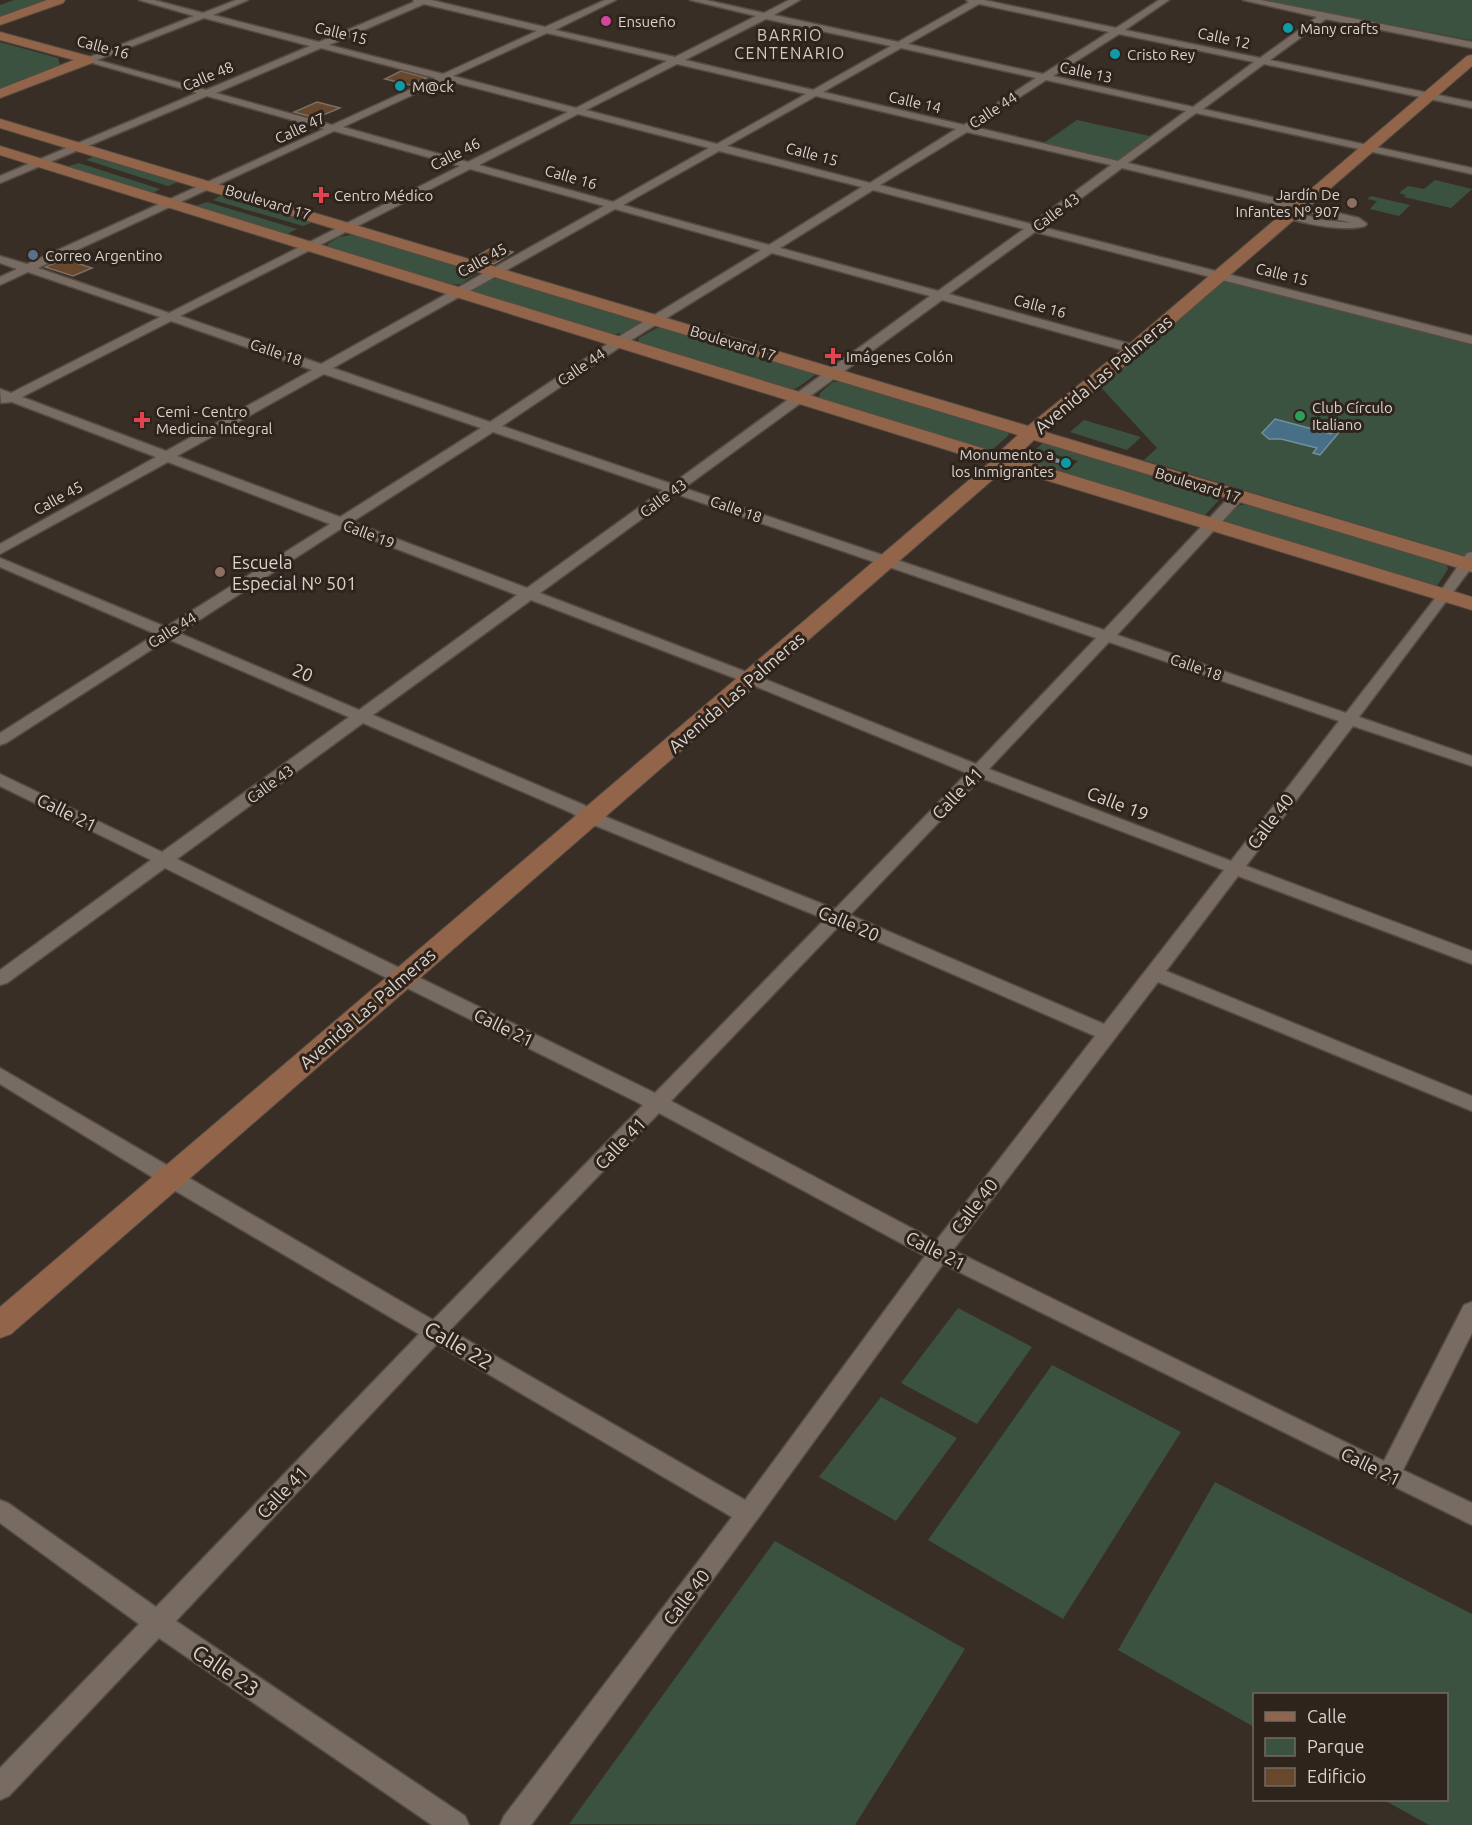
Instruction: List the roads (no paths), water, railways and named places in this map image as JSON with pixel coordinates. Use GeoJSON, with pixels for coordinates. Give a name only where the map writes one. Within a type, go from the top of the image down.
{"type":"FeatureCollection","features":[{"type":"Feature","properties":{"kind":"main road"},"geometry":{"type":"LineString","coordinates":[[0,21],[59,0]]}},
{"type":"Feature","properties":{"kind":"main road","name":"Calle 16"},"geometry":{"type":"LineString","coordinates":[[0,36],[87,60]]}},
{"type":"Feature","properties":{"kind":"main road","name":"Avenida Las Palmeras"},"geometry":{"type":"LineString","coordinates":[[0,1304],[163,1174],[397,975],[882,559],[996,458],[1423,95],[1472,50]]}},
{"type":"Feature","properties":{"kind":"main road","name":"Avenida Las Palmeras"},"geometry":{"type":"LineString","coordinates":[[1423,95],[1472,59]]}},
{"type":"Feature","properties":{"kind":"main road"},"geometry":{"type":"LineString","coordinates":[[0,94],[87,60]]}},
{"type":"Feature","properties":{"kind":"main road","name":"Boulevard 17"},"geometry":{"type":"LineString","coordinates":[[0,123],[349,226],[1237,497],[1470,562]]}},
{"type":"Feature","properties":{"kind":"main road","name":"Boulevard 17"},"geometry":{"type":"LineString","coordinates":[[0,150],[312,245],[797,398],[1472,604]]}},
{"type":"Feature","properties":{"kind":"main road","name":"Avenida Las Palmeras"},"geometry":{"type":"LineString","coordinates":[[0,1325],[163,1174]]}},
{"type":"Feature","properties":{"kind":"street","name":"Calle 15"},"geometry":{"type":"LineString","coordinates":[[143,0],[1472,340]]}},
{"type":"Feature","properties":{"kind":"street"},"geometry":{"type":"LineString","coordinates":[[87,60],[244,0]]}},
{"type":"Feature","properties":{"kind":"street","name":"Calle 47"},"geometry":{"type":"LineString","coordinates":[[0,281],[612,0]]}},
{"type":"Feature","properties":{"kind":"street","name":"Calle 13"},"geometry":{"type":"LineString","coordinates":[[694,0],[1472,171]]}},
{"type":"Feature","properties":{"kind":"street","name":"Calle 46"},"geometry":{"type":"LineString","coordinates":[[4,398],[172,316],[796,0]]}},
{"type":"Feature","properties":{"kind":"street","name":"Calle 12"},"geometry":{"type":"LineString","coordinates":[[976,0],[1472,105]]}},
{"type":"Feature","properties":{"kind":"street","name":"Calle 45"},"geometry":{"type":"LineString","coordinates":[[0,550],[814,94],[976,0]]}},
{"type":"Feature","properties":{"kind":"street","name":"Calle 44"},"geometry":{"type":"LineString","coordinates":[[0,740],[493,426],[619,342],[964,129],[1165,0]]}},
{"type":"Feature","properties":{"kind":"street"},"geometry":{"type":"LineString","coordinates":[[1246,0],[1472,45]]}},
{"type":"Feature","properties":{"kind":"street","name":"Calle 14"},"geometry":{"type":"LineString","coordinates":[[422,1],[1120,166],[1290,209]]}},
{"type":"Feature","properties":{"kind":"street","name":"Calle 48"},"geometry":{"type":"LineString","coordinates":[[0,180],[321,46],[422,1]]}},
{"type":"Feature","properties":{"kind":"street","name":"Calle 43"},"geometry":{"type":"LineString","coordinates":[[0,979],[677,489],[797,398],[941,296],[1325,15]]}},
{"type":"Feature","properties":{"kind":"street","name":"Calle 16"},"geometry":{"type":"LineString","coordinates":[[87,60],[1128,348]]}},
{"type":"Feature","properties":{"kind":"street","name":"Calle 18"},"geometry":{"type":"LineString","coordinates":[[0,259],[1472,761]]}},
{"type":"Feature","properties":{"kind":"street","name":"Calle 19"},"geometry":{"type":"LineString","coordinates":[[4,398],[166,457],[745,677],[978,771],[1472,958]]}},
{"type":"Feature","properties":{"kind":"street","name":"Calle 41"},"geometry":{"type":"LineString","coordinates":[[0,1786],[1107,637],[1237,497]]}},
{"type":"Feature","properties":{"kind":"street","name":"20"},"geometry":{"type":"LineString","coordinates":[[0,562],[584,813]]}},
{"type":"Feature","properties":{"kind":"street","name":"Calle 40"},"geometry":{"type":"LineString","coordinates":[[514,1825],[748,1514],[939,1252],[1470,562]]}},
{"type":"Feature","properties":{"kind":"street","name":"Calle 21"},"geometry":{"type":"LineString","coordinates":[[0,779],[658,1104],[939,1252],[1472,1515]]}},
{"type":"Feature","properties":{"kind":"street","name":"Calle 20"},"geometry":{"type":"LineString","coordinates":[[584,813],[837,917],[1107,1033]]}},
{"type":"Feature","properties":{"kind":"street"},"geometry":{"type":"LineString","coordinates":[[1153,973],[1472,1104]]}},
{"type":"Feature","properties":{"kind":"street","name":"Calle 22"},"geometry":{"type":"LineString","coordinates":[[0,1075],[163,1174],[748,1514]]}},
{"type":"Feature","properties":{"kind":"street"},"geometry":{"type":"LineString","coordinates":[[1389,1474],[1472,1311]]}},
{"type":"Feature","properties":{"kind":"street","name":"Calle 23"},"geometry":{"type":"LineString","coordinates":[[0,1510],[158,1623],[455,1825]]}},
{"type":"Feature","properties":{"kind":"water"},"geometry":{"type":"Polygon","coordinates":[[[1275,419],[1331,434],[1336,428],[1341,430],[1320,455],[1313,453],[1317,448],[1281,439],[1269,439],[1262,433],[1275,419]]]}},
{"type":"Feature","properties":{"kind":"waterway"},"geometry":{"type":"LineString","coordinates":[[1033,452],[1058,461]]}},
{"type":"Feature","properties":{"kind":"place","name":"Ensueño"},"geometry":{"type":"Point","coordinates":[606,21]}},
{"type":"Feature","properties":{"kind":"place","name":"Many crafts"},"geometry":{"type":"Point","coordinates":[1288,28]}},
{"type":"Feature","properties":{"kind":"place","name":"Cristo Rey"},"geometry":{"type":"Point","coordinates":[1115,54]}},
{"type":"Feature","properties":{"kind":"place","name":"M@ck"},"geometry":{"type":"Point","coordinates":[400,86]}},
{"type":"Feature","properties":{"kind":"place","name":"Centro Médico"},"geometry":{"type":"Point","coordinates":[321,195]}},
{"type":"Feature","properties":{"kind":"place","name":"Jardín De Infantes Nº 907"},"geometry":{"type":"Point","coordinates":[1352,203]}},
{"type":"Feature","properties":{"kind":"place","name":"Correo Argentino"},"geometry":{"type":"Point","coordinates":[33,255]}},
{"type":"Feature","properties":{"kind":"place","name":"Imágenes Colón"},"geometry":{"type":"Point","coordinates":[833,356]}},
{"type":"Feature","properties":{"kind":"place","name":"Club Círculo Italiano"},"geometry":{"type":"Point","coordinates":[1300,416]}},
{"type":"Feature","properties":{"kind":"place","name":"Cemi - Centro Medicina Integral"},"geometry":{"type":"Point","coordinates":[142,420]}},
{"type":"Feature","properties":{"kind":"place","name":"Monumento a los Inmigrantes"},"geometry":{"type":"Point","coordinates":[1066,463]}},
{"type":"Feature","properties":{"kind":"place","name":"Escuela Especial Nº 501"},"geometry":{"type":"Point","coordinates":[220,572]}},
{"type":"Feature","properties":{"kind":"district","name":"BARRIO CENTENARIO"},"geometry":{"type":"Point","coordinates":[790,44]}}]}
